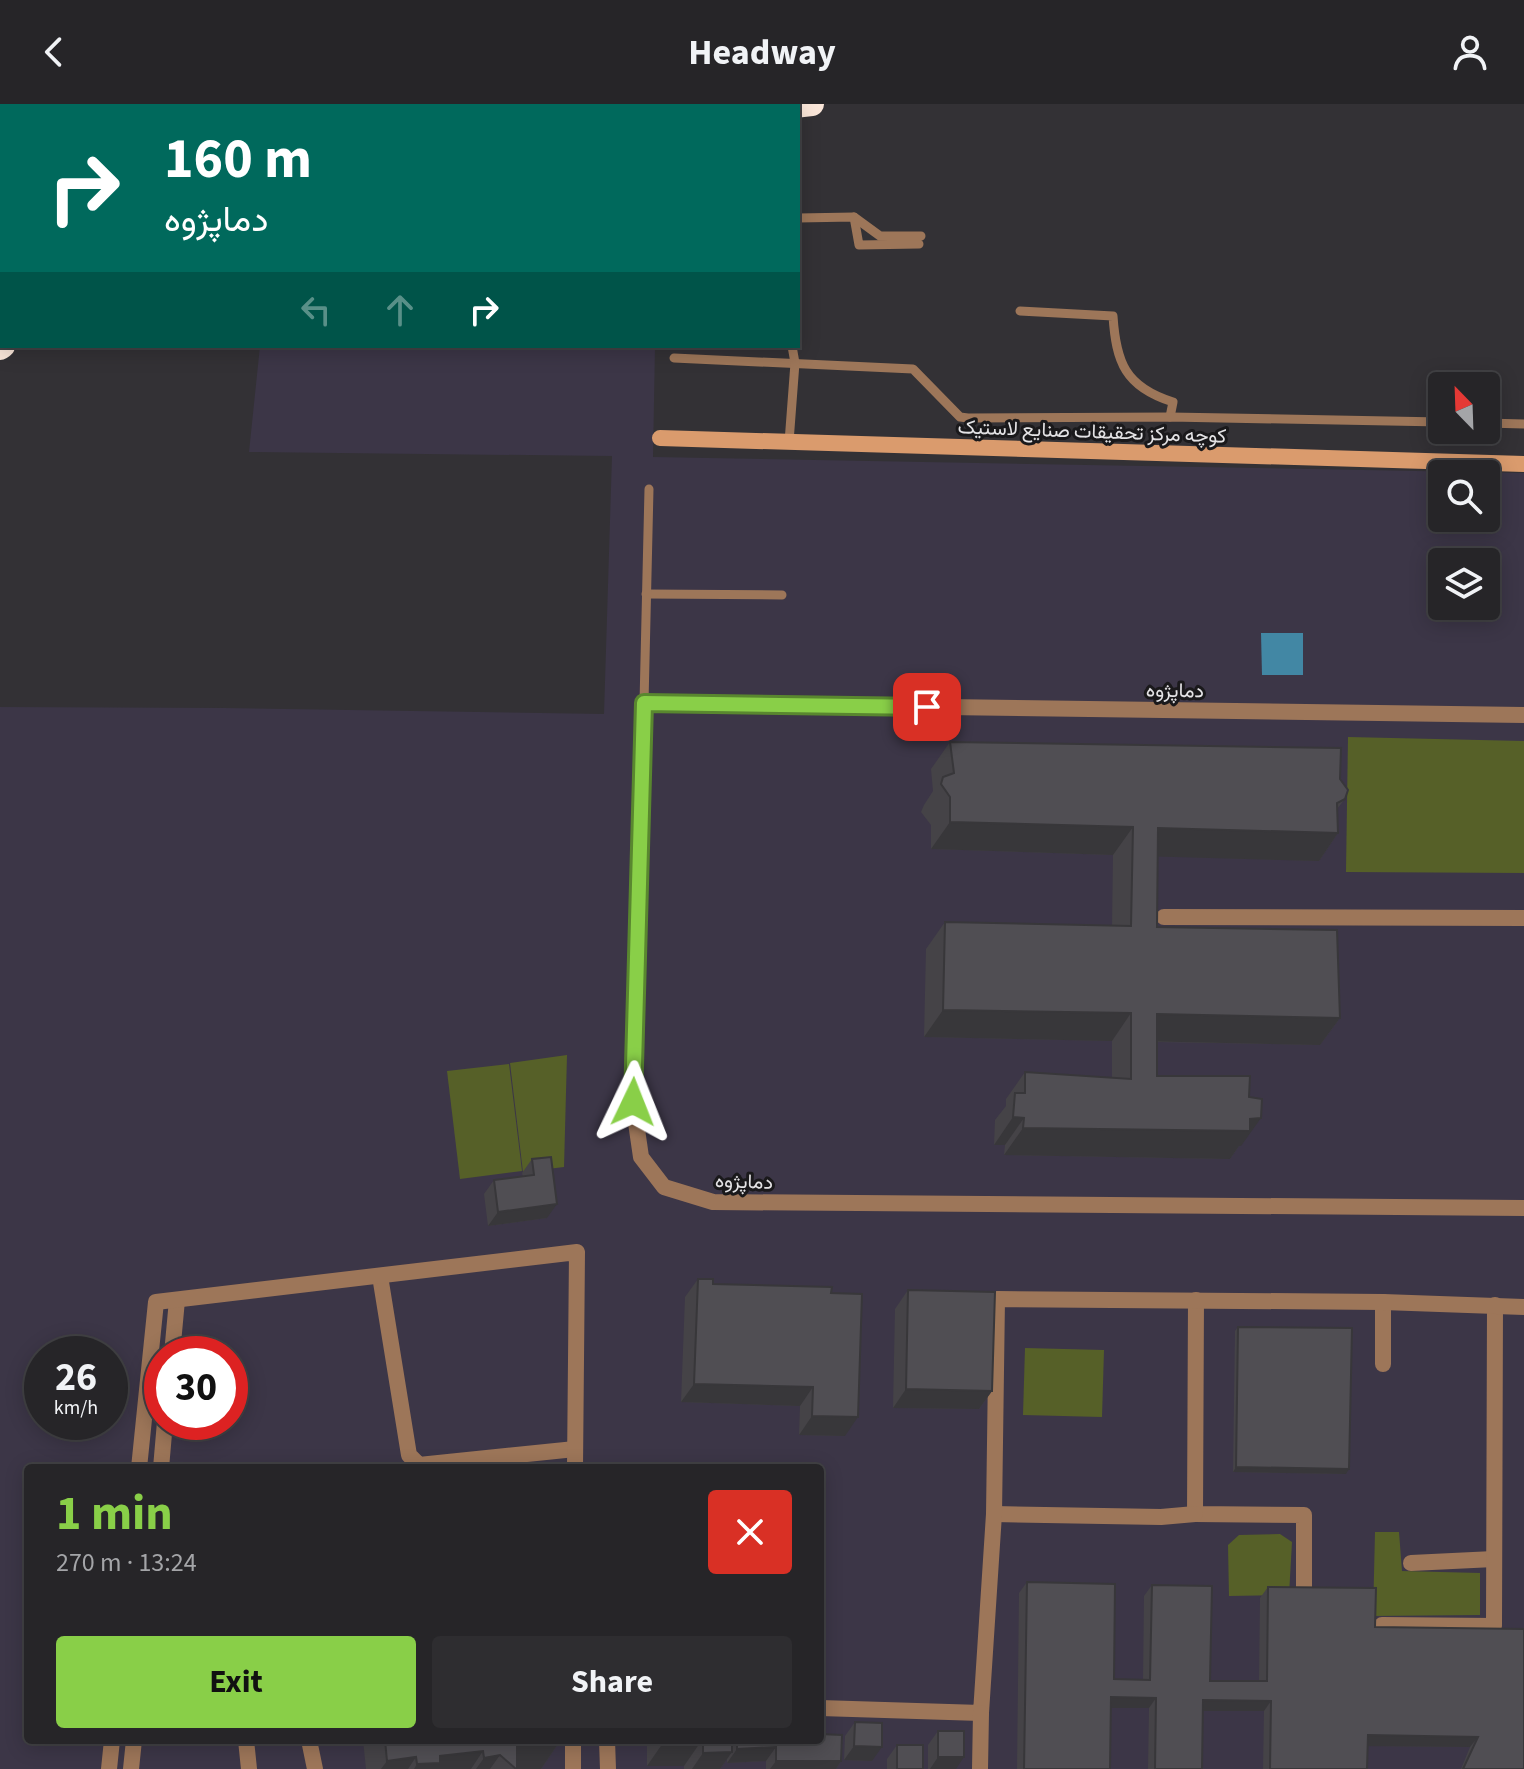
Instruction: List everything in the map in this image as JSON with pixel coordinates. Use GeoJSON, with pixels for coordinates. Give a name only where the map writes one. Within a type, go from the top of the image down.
{"type":"FeatureCollection","features":[{"type":"Feature","properties":{"kind":"street","name":"کوچه مرکز تحقیقات صنایع لاستیک"},"geometry":{"type":"LineString","coordinates":[[660,438],[1524,464]]}},
{"type":"Feature","properties":{"kind":"street","name":"دماپژوه"},"geometry":{"type":"LineString","coordinates":[[1524,715],[644,703],[633,1102],[641,1157],[664,1187],[713,1202],[1524,1208]]}},
{"type":"Feature","properties":{"kind":"street"},"geometry":{"type":"LineString","coordinates":[[1164,917],[1524,918]]}},
{"type":"Feature","properties":{"kind":"street"},"geometry":{"type":"LineString","coordinates":[[139,1464],[156,1302],[577,1252],[575,1464]]}},
{"type":"Feature","properties":{"kind":"street"},"geometry":{"type":"LineString","coordinates":[[380,1276],[409,1455],[418,1464]]}},
{"type":"Feature","properties":{"kind":"street"},"geometry":{"type":"LineString","coordinates":[[980,1769],[994,1514],[997,1299],[1383,1302],[1524,1307]]}},
{"type":"Feature","properties":{"kind":"street"},"geometry":{"type":"LineString","coordinates":[[174,1336],[177,1300]]}},
{"type":"Feature","properties":{"kind":"street"},"geometry":{"type":"LineString","coordinates":[[1195,1514],[1196,1300]]}},
{"type":"Feature","properties":{"kind":"street"},"geometry":{"type":"LineString","coordinates":[[1383,1302],[1383,1364]]}},
{"type":"Feature","properties":{"kind":"street"},"geometry":{"type":"LineString","coordinates":[[1382,1625],[1494,1626],[1495,1305]]}},
{"type":"Feature","properties":{"kind":"street"},"geometry":{"type":"LineString","coordinates":[[161,1464],[163,1440]]}},
{"type":"Feature","properties":{"kind":"street"},"geometry":{"type":"LineString","coordinates":[[429,1464],[575,1449]]}},
{"type":"Feature","properties":{"kind":"street"},"geometry":{"type":"LineString","coordinates":[[994,1514],[1161,1517],[1195,1514],[1304,1515],[1304,1589]]}},
{"type":"Feature","properties":{"kind":"street"},"geometry":{"type":"LineString","coordinates":[[1411,1563],[1494,1559]]}},
{"type":"Feature","properties":{"kind":"street"},"geometry":{"type":"LineString","coordinates":[[824,1708],[981,1713]]}},
{"type":"Feature","properties":{"kind":"street"},"geometry":{"type":"LineString","coordinates":[[109,1769],[112,1744]]}},
{"type":"Feature","properties":{"kind":"street"},"geometry":{"type":"LineString","coordinates":[[131,1769],[134,1744]]}},
{"type":"Feature","properties":{"kind":"street"},"geometry":{"type":"LineString","coordinates":[[246,1744],[249,1769]]}},
{"type":"Feature","properties":{"kind":"street"},"geometry":{"type":"LineString","coordinates":[[310,1744],[315,1769]]}},
{"type":"Feature","properties":{"kind":"street"},"geometry":{"type":"LineString","coordinates":[[573,1744],[573,1769]]}},
{"type":"Feature","properties":{"kind":"street"},"geometry":{"type":"LineString","coordinates":[[607,1744],[608,1769]]}},
{"type":"Feature","properties":{"kind":"lane"},"geometry":{"type":"LineString","coordinates":[[800,218],[854,217],[880,236],[920,240],[859,245],[854,217]]}},
{"type":"Feature","properties":{"kind":"lane"},"geometry":{"type":"LineString","coordinates":[[1020,311],[1113,316],[1115,346],[1128,377],[1151,395],[1173,402],[1170,417]]}},
{"type":"Feature","properties":{"kind":"lane"},"geometry":{"type":"LineString","coordinates":[[789,442],[795,363],[792,348]]}},
{"type":"Feature","properties":{"kind":"lane"},"geometry":{"type":"LineString","coordinates":[[674,358],[913,369],[960,417],[1428,422]]}},
{"type":"Feature","properties":{"kind":"lane"},"geometry":{"type":"LineString","coordinates":[[1500,423],[1524,424]]}},
{"type":"Feature","properties":{"kind":"lane"},"geometry":{"type":"LineString","coordinates":[[644,703],[649,489]]}},
{"type":"Feature","properties":{"kind":"lane"},"geometry":{"type":"LineString","coordinates":[[646,594],[782,595]]}},
{"type":"Feature","properties":{"kind":"shaded area"},"geometry":{"type":"Polygon","coordinates":[[[260,348],[655,348],[653,457],[1428,471],[1428,532],[1500,532],[1500,473],[1524,473],[1524,1769],[0,1769],[0,707],[604,714],[612,456],[249,452],[260,348]]]}},
{"type":"Feature","properties":{"kind":"green space"},"geometry":{"type":"Polygon","coordinates":[[[1348,737],[1524,741],[1524,873],[1346,872],[1348,737]]]}},
{"type":"Feature","properties":{"kind":"green space"},"geometry":{"type":"Polygon","coordinates":[[[567,1055],[564,1167],[523,1172],[510,1063],[567,1055]]]}},
{"type":"Feature","properties":{"kind":"green space"},"geometry":{"type":"Polygon","coordinates":[[[509,1064],[522,1171],[460,1179],[447,1071],[509,1064]]]}},
{"type":"Feature","properties":{"kind":"green space"},"geometry":{"type":"Polygon","coordinates":[[[1025,1348],[1104,1350],[1102,1417],[1023,1415],[1025,1348]]]}},
{"type":"Feature","properties":{"kind":"green space"},"geometry":{"type":"Polygon","coordinates":[[[1375,1532],[1399,1532],[1402,1571],[1480,1573],[1480,1615],[1373,1616],[1375,1532]]]}},
{"type":"Feature","properties":{"kind":"green space"},"geometry":{"type":"Polygon","coordinates":[[[1280,1534],[1292,1542],[1289,1595],[1229,1596],[1228,1545],[1239,1535],[1280,1534]]]}},
{"type":"Feature","properties":{"kind":"water"},"geometry":{"type":"Polygon","coordinates":[[[1261,633],[1303,633],[1303,675],[1262,675],[1261,633]]]}},
{"type":"Feature","properties":{"kind":"building"},"geometry":{"type":"Polygon","coordinates":[[[950,742],[1341,748],[1340,779],[1348,790],[1345,799],[1337,803],[1338,833],[1158,828],[1157,927],[1337,930],[1340,1018],[1157,1014],[1157,1076],[1250,1076],[1249,1097],[1262,1099],[1261,1118],[1250,1119],[1250,1131],[1023,1128],[1024,1118],[1013,1117],[1015,1093],[1025,1093],[1025,1072],[1131,1079],[1131,1013],[943,1010],[945,922],[1131,926],[1133,827],[950,822],[950,797],[941,784],[943,777],[954,773],[950,742]]]}},
{"type":"Feature","properties":{"kind":"building"},"geometry":{"type":"Polygon","coordinates":[[[551,1157],[557,1204],[498,1212],[494,1180],[534,1175],[532,1159],[551,1157]]]}},
{"type":"Feature","properties":{"kind":"building"},"geometry":{"type":"Polygon","coordinates":[[[698,1279],[713,1279],[713,1284],[832,1287],[831,1293],[862,1294],[858,1417],[812,1416],[813,1387],[694,1384],[698,1279]]]}},
{"type":"Feature","properties":{"kind":"building"},"geometry":{"type":"Polygon","coordinates":[[[908,1290],[995,1292],[992,1391],[906,1389],[908,1290]]]}},
{"type":"Feature","properties":{"kind":"building"},"geometry":{"type":"Polygon","coordinates":[[[1238,1327],[1352,1328],[1349,1469],[1236,1467],[1238,1327]]]}},
{"type":"Feature","properties":{"kind":"building"},"geometry":{"type":"Polygon","coordinates":[[[1027,1582],[1115,1584],[1114,1679],[1150,1680],[1152,1585],[1212,1586],[1210,1681],[1267,1681],[1268,1587],[1376,1588],[1375,1627],[1524,1629],[1524,1769],[1463,1769],[1478,1737],[1368,1735],[1367,1769],[1270,1769],[1271,1701],[1203,1700],[1202,1769],[1155,1769],[1156,1698],[1111,1697],[1110,1769],[1024,1769],[1027,1582]]]}},
{"type":"Feature","properties":{"kind":"building"},"geometry":{"type":"Polygon","coordinates":[[[855,1722],[882,1723],[882,1747],[854,1746],[855,1722]]]}},
{"type":"Feature","properties":{"kind":"building"},"geometry":{"type":"Polygon","coordinates":[[[938,1731],[964,1731],[964,1757],[938,1757],[938,1731]]]}},
{"type":"Feature","properties":{"kind":"building"},"geometry":{"type":"Polygon","coordinates":[[[824,1734],[842,1735],[841,1761],[776,1761],[776,1747],[737,1749],[737,1744],[824,1744],[824,1734]]]}},
{"type":"Feature","properties":{"kind":"building"},"geometry":{"type":"Polygon","coordinates":[[[385,1744],[528,1744],[517,1745],[517,1769],[500,1755],[484,1758],[483,1751],[440,1756],[440,1763],[417,1764],[416,1757],[387,1761],[385,1744]]]}},
{"type":"Feature","properties":{"kind":"building"},"geometry":{"type":"Polygon","coordinates":[[[703,1744],[732,1744],[732,1752],[703,1753],[703,1744]]]}},
{"type":"Feature","properties":{"kind":"building"},"geometry":{"type":"Polygon","coordinates":[[[897,1745],[923,1745],[923,1769],[897,1769],[897,1745]]]}},
{"type":"Feature","properties":{"kind":"route"},"geometry":{"type":"LineString","coordinates":[[633,1102],[644,703],[927,707]]}}]}
